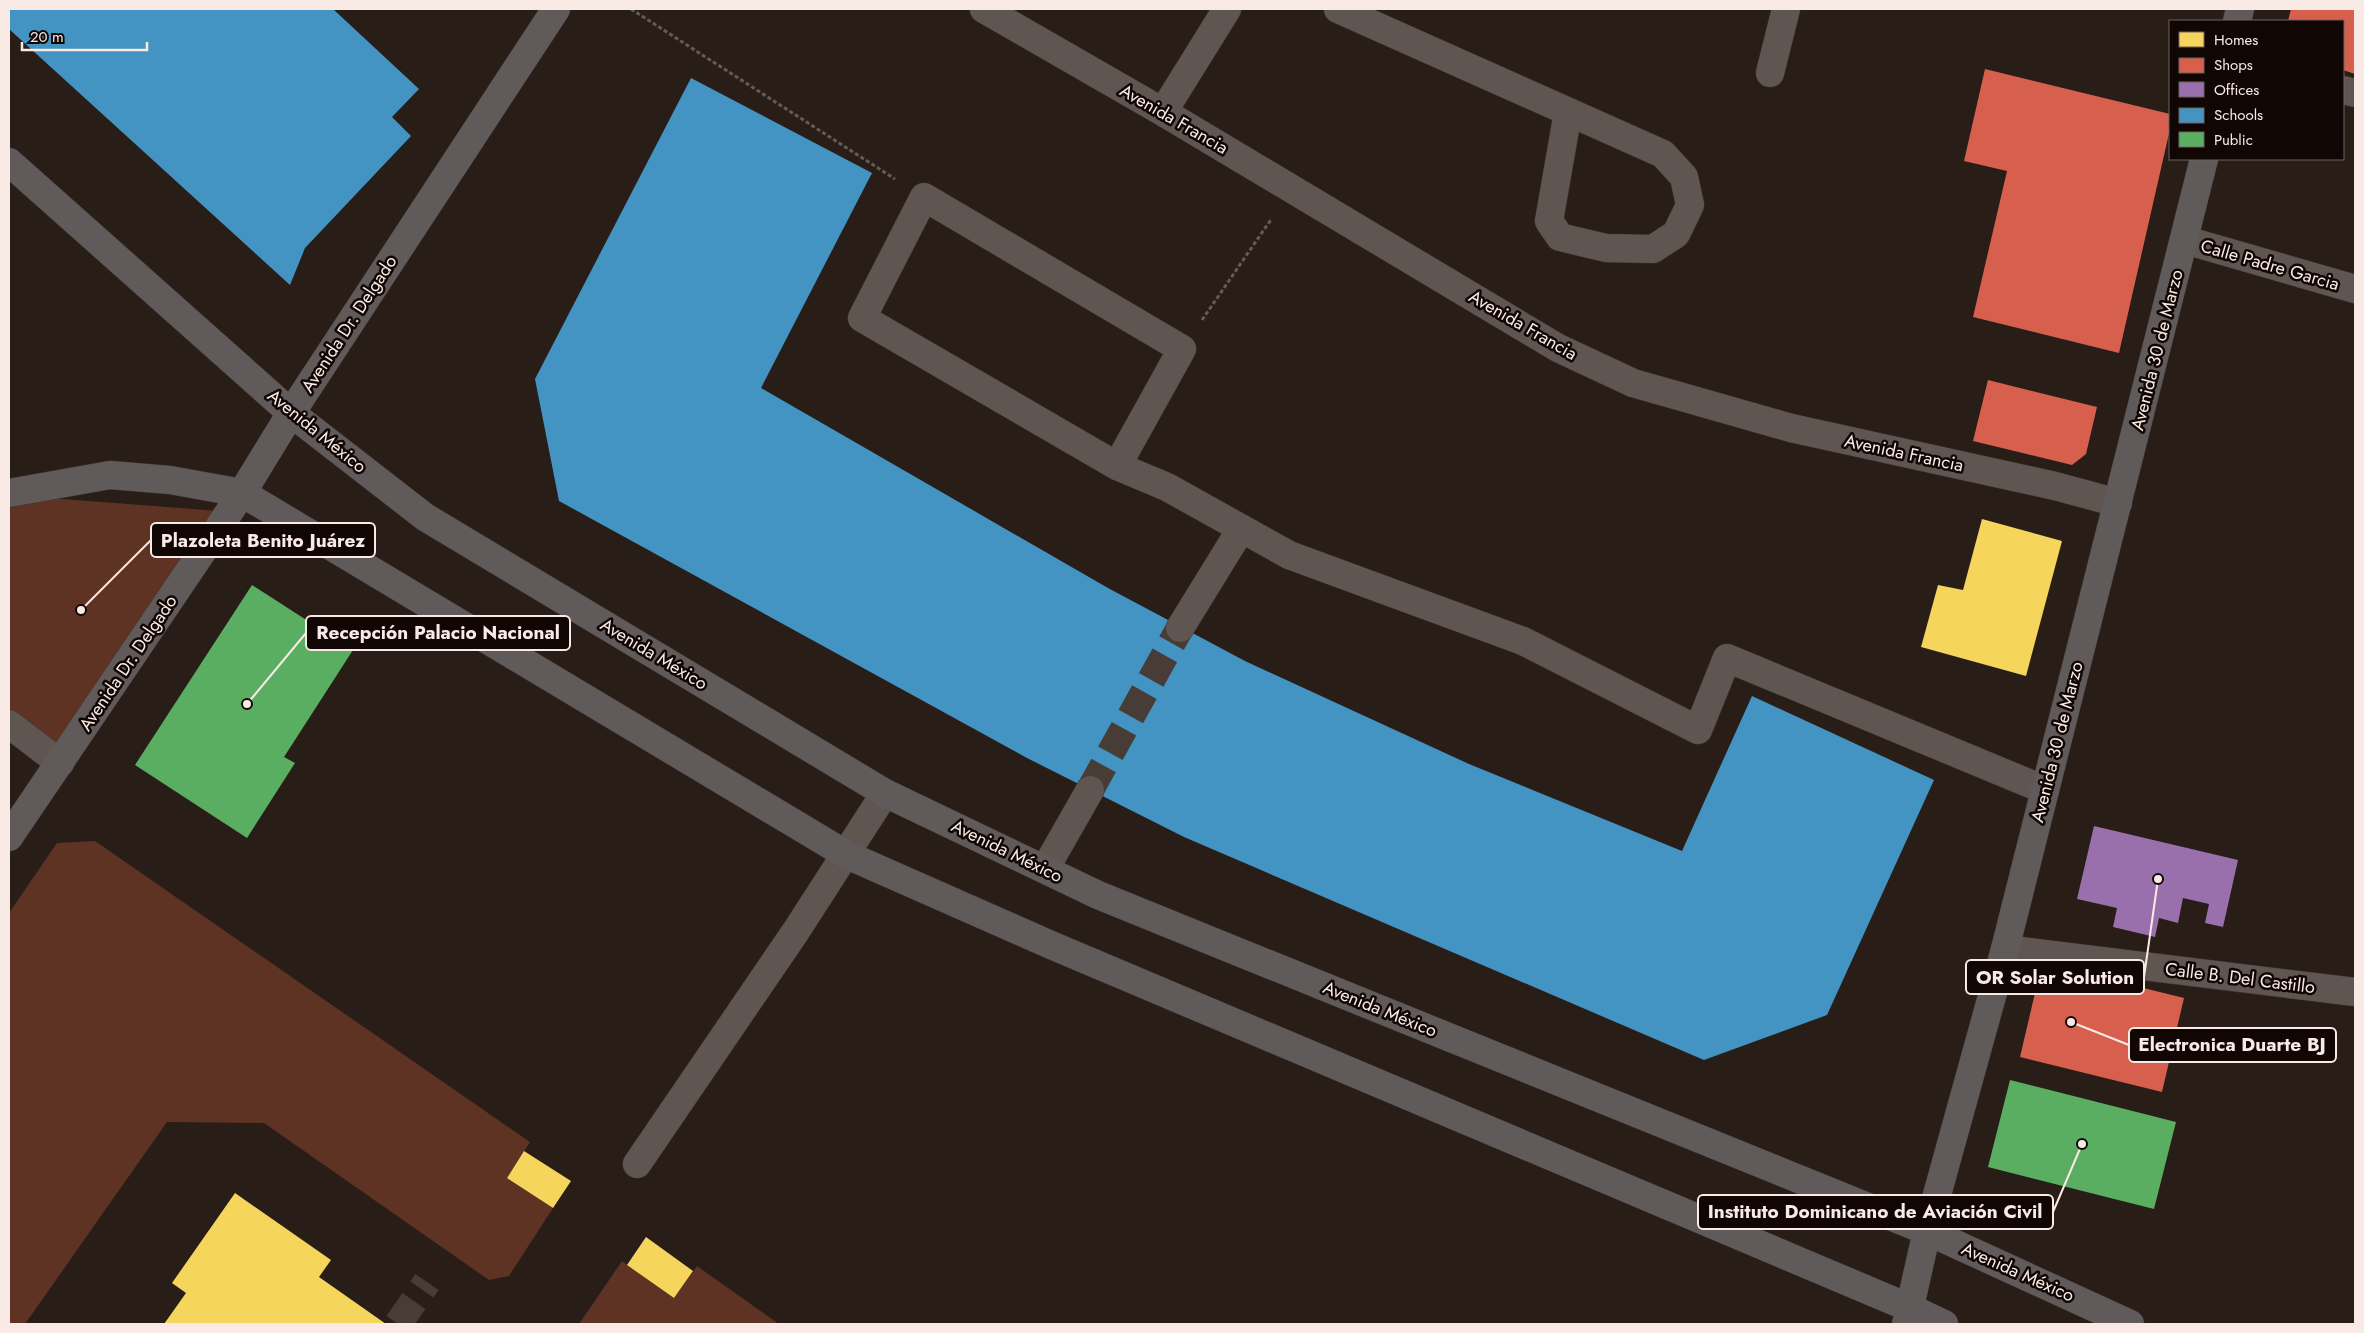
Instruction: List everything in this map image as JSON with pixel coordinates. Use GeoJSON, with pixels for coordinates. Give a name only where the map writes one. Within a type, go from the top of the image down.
{"type":"FeatureCollection","features":[{"type":"Feature","properties":{"kind":"main road","name":"Avenida Dr. Delgado"},"geometry":{"type":"LineString","coordinates":[[9,837],[242,493],[291,413],[556,9]]}},
{"type":"Feature","properties":{"kind":"main road","name":"Avenida 30 de Marzo"},"geometry":{"type":"LineString","coordinates":[[1908,1316],[1927,1231],[2006,949],[2204,160]]}},
{"type":"Feature","properties":{"kind":"main road","name":"Avenida México"},"geometry":{"type":"LineString","coordinates":[[9,162],[291,413],[425,516],[885,792],[1107,898],[1927,1231],[2130,1324]]}},
{"type":"Feature","properties":{"kind":"main road"},"geometry":{"type":"LineString","coordinates":[[9,493],[110,475],[170,480],[242,493],[847,855],[1908,1316],[1944,1324]]}},
{"type":"Feature","properties":{"kind":"street","name":"Avenida Francia"},"geometry":{"type":"LineString","coordinates":[[984,9],[1163,112],[1558,348],[1633,383],[1791,428],[2054,486],[2118,503]]}},
{"type":"Feature","properties":{"kind":"street"},"geometry":{"type":"LineString","coordinates":[[1163,112],[1227,9]]}},
{"type":"Feature","properties":{"kind":"street"},"geometry":{"type":"LineString","coordinates":[[1338,9],[1664,154],[1684,177],[1690,205],[1676,234],[1653,249],[1606,248],[1560,238],[1548,221],[1568,112]]}},
{"type":"Feature","properties":{"kind":"street"},"geometry":{"type":"LineString","coordinates":[[1770,73],[1786,9]]}},
{"type":"Feature","properties":{"kind":"street"},"geometry":{"type":"LineString","coordinates":[[1117,466],[1182,349],[924,197],[862,318],[1117,466],[1167,487],[1290,555],[1523,641],[1698,730],[1728,658],[2045,790]]}},
{"type":"Feature","properties":{"kind":"street","name":"Calle Padre Garcia"},"geometry":{"type":"LineString","coordinates":[[2185,240],[2355,289]]}},
{"type":"Feature","properties":{"kind":"street"},"geometry":{"type":"LineString","coordinates":[[1180,628],[1241,529]]}},
{"type":"Feature","properties":{"kind":"street"},"geometry":{"type":"LineString","coordinates":[[9,724],[60,764]]}},
{"type":"Feature","properties":{"kind":"street"},"geometry":{"type":"LineString","coordinates":[[1044,869],[1090,790]]}},
{"type":"Feature","properties":{"kind":"street"},"geometry":{"type":"LineString","coordinates":[[637,1164],[847,855],[885,792]]}},
{"type":"Feature","properties":{"kind":"street","name":"Calle B. Del Castillo"},"geometry":{"type":"LineString","coordinates":[[2006,949],[2355,992]]}},
{"type":"Feature","properties":{"kind":"path"},"geometry":{"type":"LineString","coordinates":[[630,9],[924,197]]}},
{"type":"Feature","properties":{"kind":"path"},"geometry":{"type":"LineString","coordinates":[[1182,349],[1292,189]]}},
{"type":"Feature","properties":{"kind":"shaded area"},"geometry":{"type":"Polygon","coordinates":[[[49,498],[219,511],[61,747],[9,709],[9,508],[49,498]]]}},
{"type":"Feature","properties":{"kind":"shaded area"},"geometry":{"type":"Polygon","coordinates":[[[95,841],[530,1142],[507,1178],[553,1208],[509,1276],[489,1280],[264,1123],[167,1122],[25,1324],[9,1324],[9,913],[57,843],[95,841]]]}},
{"type":"Feature","properties":{"kind":"shaded area"},"geometry":{"type":"Polygon","coordinates":[[[622,1261],[674,1298],[697,1266],[779,1324],[579,1324],[622,1261]]]}},
{"type":"Feature","properties":{"kind":"building: Homes"},"geometry":{"type":"Polygon","coordinates":[[[1982,519],[2062,541],[2026,676],[1921,647],[1938,585],[1963,590],[1982,519]]]}},
{"type":"Feature","properties":{"kind":"building: Homes"},"geometry":{"type":"Polygon","coordinates":[[[524,1151],[571,1181],[553,1208],[507,1178],[524,1151]]]}},
{"type":"Feature","properties":{"kind":"building: Homes"},"geometry":{"type":"Polygon","coordinates":[[[235,1193],[331,1260],[319,1277],[386,1324],[164,1324],[186,1293],[172,1283],[235,1193]]]}},
{"type":"Feature","properties":{"kind":"building: Homes"},"geometry":{"type":"Polygon","coordinates":[[[646,1237],[693,1271],[674,1298],[627,1265],[646,1237]]]}},
{"type":"Feature","properties":{"kind":"building: Shops"},"geometry":{"type":"Polygon","coordinates":[[[2291,9],[2355,9],[2355,74],[2344,70],[2344,20],[2288,20],[2291,9]]]}},
{"type":"Feature","properties":{"kind":"building: Shops"},"geometry":{"type":"Polygon","coordinates":[[[1985,69],[2169,114],[2169,133],[2119,353],[1973,317],[2007,171],[1964,161],[1985,69]]]}},
{"type":"Feature","properties":{"kind":"building: Shops"},"geometry":{"type":"Polygon","coordinates":[[[1988,380],[2097,407],[2086,454],[2072,465],[1973,441],[1988,380]]]}},
{"type":"Feature","properties":{"kind":"building: Shops"},"geometry":{"type":"Polygon","coordinates":[[[2042,963],[2184,998],[2162,1092],[2020,1057],[2042,963]]]}},
{"type":"Feature","properties":{"kind":"building: Offices"},"geometry":{"type":"Polygon","coordinates":[[[2094,826],[2238,860],[2223,927],[2205,923],[2209,904],[2183,898],[2178,923],[2159,918],[2155,937],[2113,927],[2117,908],[2077,899],[2094,826]]]}},
{"type":"Feature","properties":{"kind":"building: Schools"},"geometry":{"type":"Polygon","coordinates":[[[9,9],[333,9],[419,89],[392,117],[411,136],[305,248],[290,285],[9,29],[9,9]]]}},
{"type":"Feature","properties":{"kind":"building: Schools"},"geometry":{"type":"Polygon","coordinates":[[[691,78],[872,173],[761,388],[1108,588],[1245,661],[1469,764],[1682,851],[1752,696],[1934,780],[1827,1015],[1704,1060],[1184,837],[1027,758],[559,501],[535,379],[691,78]]]}},
{"type":"Feature","properties":{"kind":"building: Public"},"geometry":{"type":"Polygon","coordinates":[[[252,585],[353,650],[284,757],[295,763],[247,838],[135,765],[252,585]]]}},
{"type":"Feature","properties":{"kind":"building: Public"},"geometry":{"type":"Polygon","coordinates":[[[2010,1080],[2176,1122],[2154,1209],[1988,1167],[2010,1080]]]}},
{"type":"Feature","properties":{"kind":"tunnel"},"geometry":{"type":"LineString","coordinates":[[1090,790],[1180,628]]}},
{"type":"Feature","properties":{"kind":"tunnel"},"geometry":{"type":"LineString","coordinates":[[398,1324],[427,1282]]}},
{"type":"Feature","properties":{"kind":"place","name":"Plazoleta Benito Juárez"},"geometry":{"type":"Point","coordinates":[81,610]}},
{"type":"Feature","properties":{"kind":"place","name":"Recepción Palacio Nacional"},"geometry":{"type":"Point","coordinates":[247,704]}},
{"type":"Feature","properties":{"kind":"place","name":"OR Solar Solution"},"geometry":{"type":"Point","coordinates":[2158,879]}},
{"type":"Feature","properties":{"kind":"place","name":"Electronica Duarte BJ"},"geometry":{"type":"Point","coordinates":[2071,1022]}},
{"type":"Feature","properties":{"kind":"place","name":"Instituto Dominicano de Aviación Civil"},"geometry":{"type":"Point","coordinates":[2082,1144]}}]}
